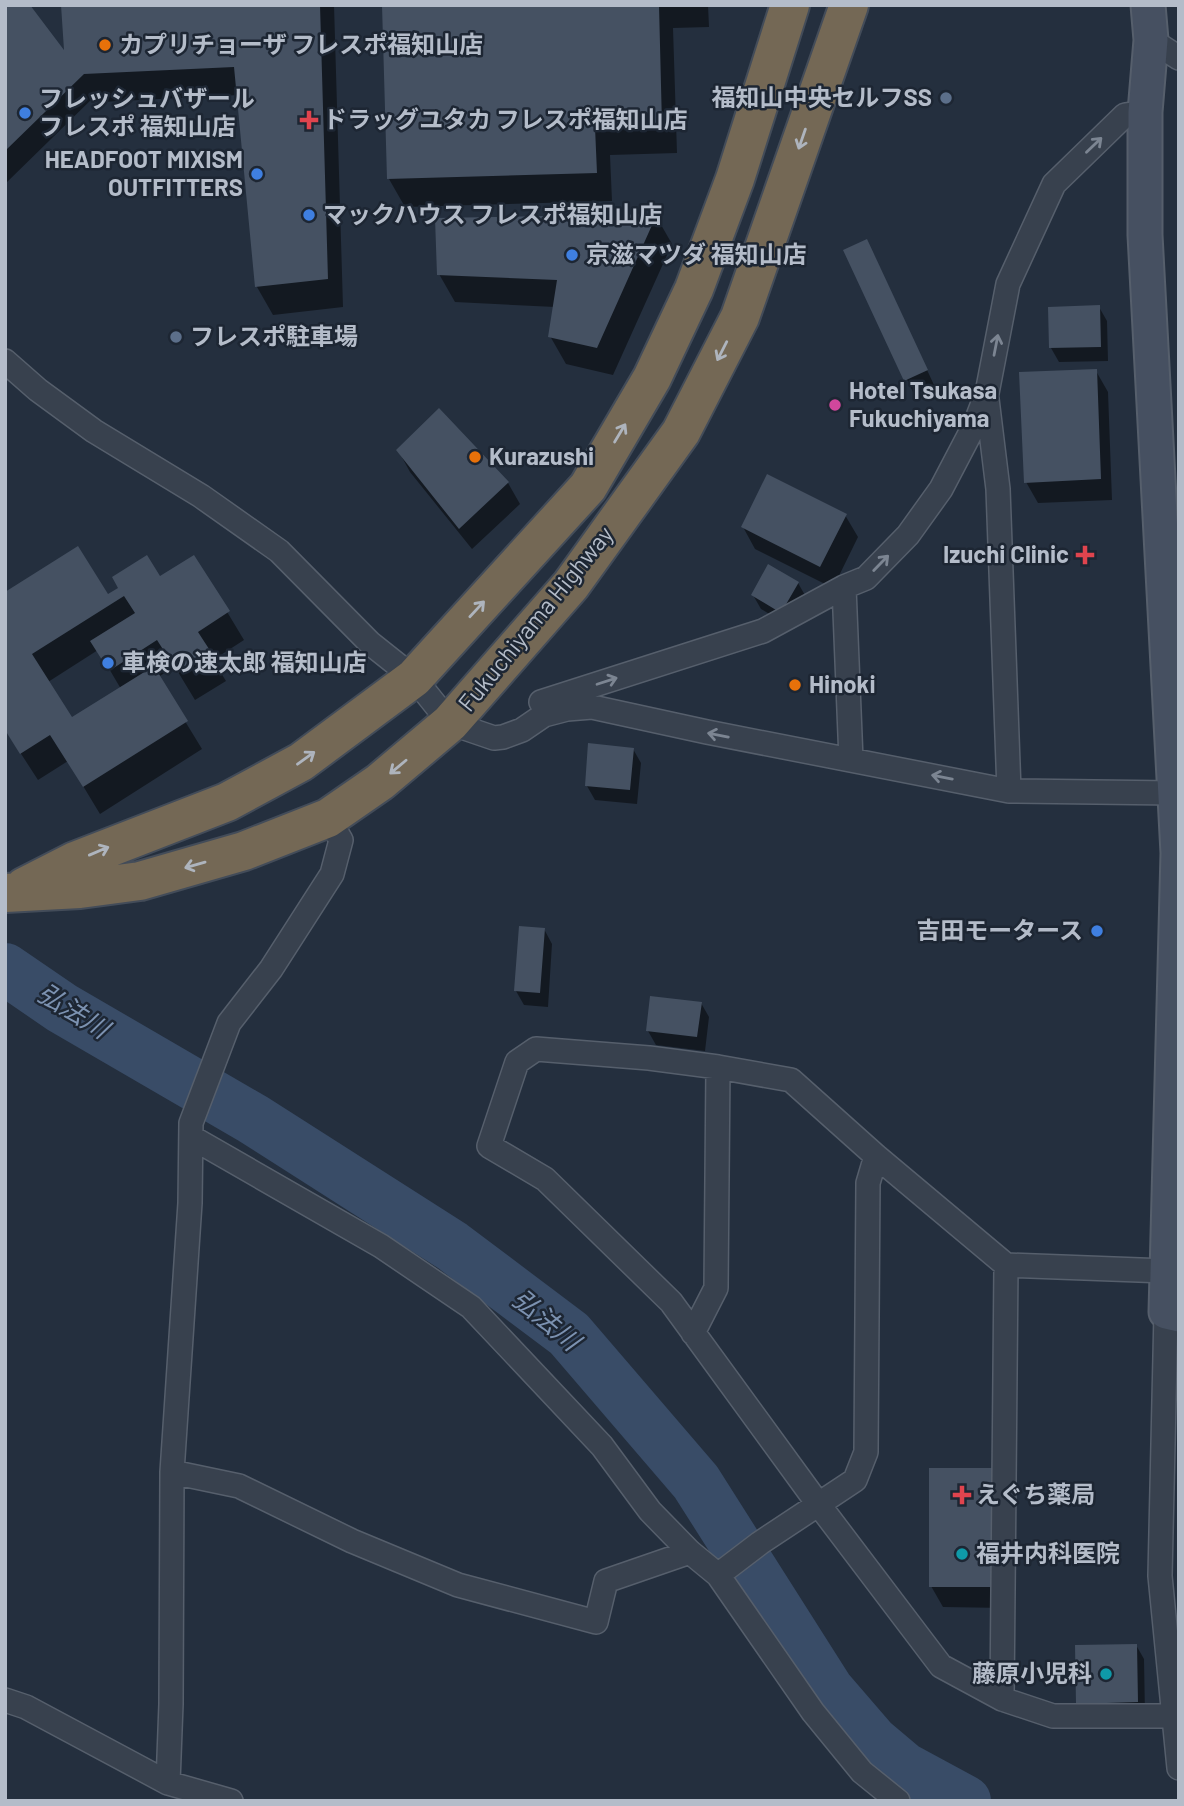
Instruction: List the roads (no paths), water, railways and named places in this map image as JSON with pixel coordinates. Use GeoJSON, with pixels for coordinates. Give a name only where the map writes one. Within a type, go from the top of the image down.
{"type":"FeatureCollection","features":[{"type":"Feature","properties":{"kind":"highway","name":"Fukuchiyama Highway"},"geometry":{"type":"LineString","coordinates":[[11,892],[75,861],[227,802],[291,768],[414,678],[588,487],[652,378],[694,289],[734,178],[790,5]]}},
{"type":"Feature","properties":{"kind":"highway","name":"Fukuchiyama Highway"},"geometry":{"type":"LineString","coordinates":[[11,892],[80,889],[140,881],[244,851],[328,818],[380,782],[450,723],[571,585],[681,432],[740,317],[849,5]]}},
{"type":"Feature","properties":{"kind":"street"},"geometry":{"type":"LineString","coordinates":[[1148,5],[1151,40],[1145,112],[1144,235],[1178,853],[1166,1271],[1172,1313],[1160,1576],[1179,1768]]}},
{"type":"Feature","properties":{"kind":"street"},"geometry":{"type":"LineString","coordinates":[[1151,40],[1179,58]]}},
{"type":"Feature","properties":{"kind":"street"},"geometry":{"type":"LineString","coordinates":[[450,723],[504,725],[534,705],[763,631],[866,578],[908,535],[942,489],[975,424],[987,393],[1008,284],[1054,184],[1125,115],[1145,112]]}},
{"type":"Feature","properties":{"kind":"street"},"geometry":{"type":"LineString","coordinates":[[5,361],[38,390],[94,431],[201,496],[279,551],[370,643],[414,678],[450,723],[494,738],[522,730],[544,715],[567,709],[592,708],[1009,790],[1174,793]]}},
{"type":"Feature","properties":{"kind":"street"},"geometry":{"type":"LineString","coordinates":[[987,393],[999,489],[1009,790]]}},
{"type":"Feature","properties":{"kind":"street"},"geometry":{"type":"LineString","coordinates":[[844,587],[850,760]]}},
{"type":"Feature","properties":{"kind":"street"},"geometry":{"type":"LineString","coordinates":[[168,1783],[172,1704],[172,1472],[190,1203],[191,1123],[229,1023],[271,970],[332,874],[341,840],[328,818]]}},
{"type":"Feature","properties":{"kind":"street"},"geometry":{"type":"LineString","coordinates":[[1166,1271],[1006,1265],[876,1156],[791,1080],[649,1058],[536,1049],[517,1062],[489,1146],[545,1179],[671,1302],[818,1504],[941,1666],[1002,1699],[1053,1717],[1172,1716]]}},
{"type":"Feature","properties":{"kind":"street"},"geometry":{"type":"LineString","coordinates":[[693,1333],[716,1288],[718,1067]]}},
{"type":"Feature","properties":{"kind":"street"},"geometry":{"type":"LineString","coordinates":[[191,1137],[381,1246],[471,1307],[602,1446],[650,1511],[690,1552],[718,1575],[813,1712],[862,1772],[898,1801]]}},
{"type":"Feature","properties":{"kind":"street"},"geometry":{"type":"LineString","coordinates":[[718,1575],[760,1543],[855,1480],[866,1452],[868,1182],[876,1156]]}},
{"type":"Feature","properties":{"kind":"street"},"geometry":{"type":"LineString","coordinates":[[1002,1699],[1006,1265]]}},
{"type":"Feature","properties":{"kind":"street"},"geometry":{"type":"LineString","coordinates":[[172,1472],[239,1486],[352,1541],[458,1585],[596,1622],[606,1581],[690,1552]]}},
{"type":"Feature","properties":{"kind":"street"},"geometry":{"type":"LineString","coordinates":[[5,1700],[26,1707],[168,1783],[231,1801]]}},
{"type":"Feature","properties":{"kind":"waterway","name":"弘法川"},"geometry":{"type":"LineString","coordinates":[[5,969],[62,1008],[253,1119],[452,1246],[569,1334],[696,1482],[828,1690],[872,1741],[904,1768],[965,1801]]}},
{"type":"Feature","properties":{"kind":"place","name":"カプリチョーザ フレスポ福知山店"},"geometry":{"type":"Point","coordinates":[105,45]}},
{"type":"Feature","properties":{"kind":"place","name":"福知山中央セルフSS"},"geometry":{"type":"Point","coordinates":[946,98]}},
{"type":"Feature","properties":{"kind":"place","name":"フレッシュバザール フレスポ 福知山店"},"geometry":{"type":"Point","coordinates":[25,113]}},
{"type":"Feature","properties":{"kind":"place","name":"ドラッグユタカ フレスポ福知山店"},"geometry":{"type":"Point","coordinates":[309,120]}},
{"type":"Feature","properties":{"kind":"place","name":"HEADFOOT MIXISM OUTFITTERS"},"geometry":{"type":"Point","coordinates":[257,174]}},
{"type":"Feature","properties":{"kind":"place","name":"マックハウス フレスポ福知山店"},"geometry":{"type":"Point","coordinates":[309,215]}},
{"type":"Feature","properties":{"kind":"place","name":"京滋マツダ 福知山店"},"geometry":{"type":"Point","coordinates":[572,255]}},
{"type":"Feature","properties":{"kind":"place","name":"フレスポ駐車場"},"geometry":{"type":"Point","coordinates":[176,337]}},
{"type":"Feature","properties":{"kind":"place","name":"Hotel Tsukasa Fukuchiyama"},"geometry":{"type":"Point","coordinates":[835,405]}},
{"type":"Feature","properties":{"kind":"place","name":"Kurazushi"},"geometry":{"type":"Point","coordinates":[475,457]}},
{"type":"Feature","properties":{"kind":"place","name":"Izuchi Clinic"},"geometry":{"type":"Point","coordinates":[1085,555]}},
{"type":"Feature","properties":{"kind":"place","name":"車検の速太郎 福知山店"},"geometry":{"type":"Point","coordinates":[108,663]}},
{"type":"Feature","properties":{"kind":"place","name":"Hinoki"},"geometry":{"type":"Point","coordinates":[795,685]}},
{"type":"Feature","properties":{"kind":"place","name":"吉田モータース"},"geometry":{"type":"Point","coordinates":[1097,931]}},
{"type":"Feature","properties":{"kind":"place","name":"えぐち薬局"},"geometry":{"type":"Point","coordinates":[962,1495]}},
{"type":"Feature","properties":{"kind":"place","name":"福井内科医院"},"geometry":{"type":"Point","coordinates":[962,1554]}},
{"type":"Feature","properties":{"kind":"place","name":"藤原小児科"},"geometry":{"type":"Point","coordinates":[1106,1674]}}]}
